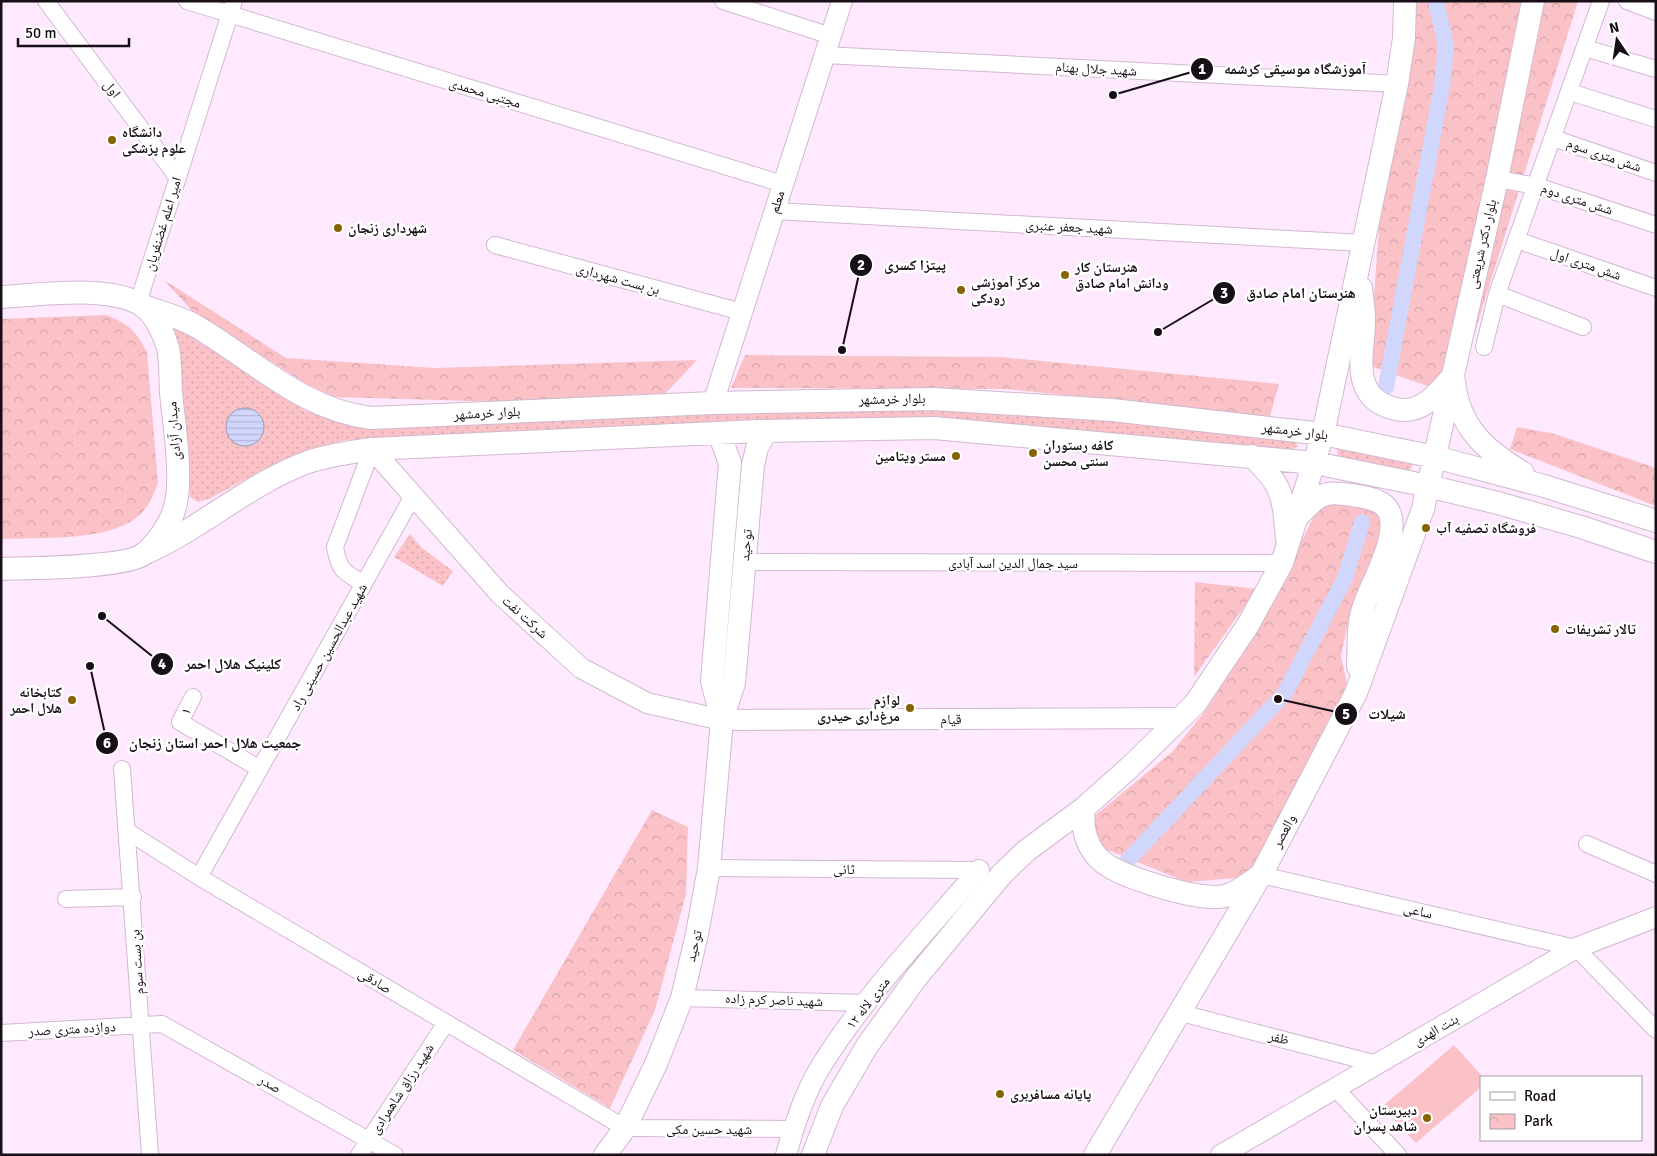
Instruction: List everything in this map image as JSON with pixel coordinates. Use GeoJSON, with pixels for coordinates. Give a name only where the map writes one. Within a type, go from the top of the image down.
{"type":"FeatureCollection","features":[{"type":"Feature","properties":{"kind":"main road"},"geometry":{"type":"LineString","coordinates":[[813,1155],[832,1106],[867,1046],[916,978],[1002,874],[1026,851],[1084,808],[1130,767],[1195,704],[1248,625],[1285,553],[1323,434],[1397,84],[1404,38],[1405,1]]}},
{"type":"Feature","properties":{"kind":"main road","name":"بلوار دکتر شریعتی"},"geometry":{"type":"LineString","coordinates":[[1428,486],[1497,178],[1533,1]]}},
{"type":"Feature","properties":{"kind":"main road"},"geometry":{"type":"LineString","coordinates":[[1359,265],[1364,318],[1360,371],[1364,385],[1372,397],[1384,406],[1398,410],[1412,409],[1432,400],[1453,376]]}},
{"type":"Feature","properties":{"kind":"main road"},"geometry":{"type":"LineString","coordinates":[[1,297],[100,292],[123,297],[141,305]]}},
{"type":"Feature","properties":{"kind":"main road","name":"بلوار خرمشهر"},"geometry":{"type":"LineString","coordinates":[[141,305],[192,324],[309,401],[354,416],[371,418],[713,403],[934,398],[1112,410],[1323,434],[1435,457],[1544,486],[1656,521]]}},
{"type":"Feature","properties":{"kind":"main road","name":"میدان آزادی"},"geometry":{"type":"LineString","coordinates":[[141,305],[159,327],[168,349],[178,479],[175,506],[164,530],[143,554]]}},
{"type":"Feature","properties":{"kind":"main road"},"geometry":{"type":"LineString","coordinates":[[1453,376],[1458,402],[1466,424],[1490,451],[1544,486]]}},
{"type":"Feature","properties":{"kind":"main road","name":"بلوار خرمشهر"},"geometry":{"type":"LineString","coordinates":[[143,554],[172,542],[269,480],[308,462],[340,453],[372,449],[766,431],[934,428],[1315,463],[1428,486],[1581,527],[1656,552]]}},
{"type":"Feature","properties":{"kind":"main road","name":"توحید"},"geometry":{"type":"LineString","coordinates":[[606,1155],[625,1128],[656,1064],[682,998],[697,934],[709,868],[722,720],[734,683],[753,465],[756,448],[766,431]]}},
{"type":"Feature","properties":{"kind":"main road","name":"توحید"},"geometry":{"type":"LineString","coordinates":[[719,433],[730,463],[712,681],[722,720]]}},
{"type":"Feature","properties":{"kind":"main road"},"geometry":{"type":"LineString","coordinates":[[1252,456],[1270,474],[1281,492],[1285,553]]}},
{"type":"Feature","properties":{"kind":"main road"},"geometry":{"type":"LineString","coordinates":[[730,463],[746,460],[753,465]]}},
{"type":"Feature","properties":{"kind":"main road","name":"والعصر"},"geometry":{"type":"LineString","coordinates":[[1095,1155],[1181,1013],[1261,875],[1356,693],[1423,509],[1428,486]]}},
{"type":"Feature","properties":{"kind":"main road"},"geometry":{"type":"LineString","coordinates":[[1298,517],[1316,496],[1332,492],[1367,498],[1382,504],[1388,512],[1392,528],[1388,548],[1363,608],[1356,693]]}},
{"type":"Feature","properties":{"kind":"main road"},"geometry":{"type":"LineString","coordinates":[[1,570],[84,566],[128,560],[143,554]]}},
{"type":"Feature","properties":{"kind":"main road"},"geometry":{"type":"LineString","coordinates":[[1084,808],[1084,832],[1090,845],[1104,863],[1118,871],[1181,893],[1205,897],[1224,896],[1239,891],[1261,875]]}},
{"type":"Feature","properties":{"kind":"street","name":"اول"},"geometry":{"type":"LineString","coordinates":[[46,1],[177,177]]}},
{"type":"Feature","properties":{"kind":"street","name":"مجتبی محمدی"},"geometry":{"type":"LineString","coordinates":[[187,1],[231,8],[783,184]]}},
{"type":"Feature","properties":{"kind":"street"},"geometry":{"type":"LineString","coordinates":[[722,1],[831,36]]}},
{"type":"Feature","properties":{"kind":"street","name":"معلم"},"geometry":{"type":"LineString","coordinates":[[713,403],[842,1]]}},
{"type":"Feature","properties":{"kind":"street"},"geometry":{"type":"LineString","coordinates":[[1484,347],[1497,294],[1537,186],[1601,1]]}},
{"type":"Feature","properties":{"kind":"street"},"geometry":{"type":"LineString","coordinates":[[1627,1],[1656,12]]}},
{"type":"Feature","properties":{"kind":"street","name":"امیر اعلم غضنفریان"},"geometry":{"type":"LineString","coordinates":[[141,305],[177,177],[231,8]]}},
{"type":"Feature","properties":{"kind":"street"},"geometry":{"type":"LineString","coordinates":[[1585,48],[1656,69]]}},
{"type":"Feature","properties":{"kind":"street","name":"شهید جلال بهنام"},"geometry":{"type":"LineString","coordinates":[[824,55],[1397,84]]}},
{"type":"Feature","properties":{"kind":"street"},"geometry":{"type":"LineString","coordinates":[[1570,92],[1656,119]]}},
{"type":"Feature","properties":{"kind":"street","name":"شش متری سوم"},"geometry":{"type":"LineString","coordinates":[[1553,138],[1656,173]]}},
{"type":"Feature","properties":{"kind":"street","name":"شش متری دوم"},"geometry":{"type":"LineString","coordinates":[[1497,178],[1537,186],[1656,225]]}},
{"type":"Feature","properties":{"kind":"street","name":"شهید جعفر عنبری"},"geometry":{"type":"LineString","coordinates":[[774,211],[1364,243]]}},
{"type":"Feature","properties":{"kind":"street","name":"شش متری اول"},"geometry":{"type":"LineString","coordinates":[[1517,240],[1656,288]]}},
{"type":"Feature","properties":{"kind":"street","name":"بن بست شهرداری"},"geometry":{"type":"LineString","coordinates":[[495,245],[742,312]]}},
{"type":"Feature","properties":{"kind":"street"},"geometry":{"type":"LineString","coordinates":[[1497,294],[1583,327]]}},
{"type":"Feature","properties":{"kind":"street"},"geometry":{"type":"LineString","coordinates":[[364,584],[346,573],[338,564],[335,547],[372,449]]}},
{"type":"Feature","properties":{"kind":"street","name":"شرکت نفت"},"geometry":{"type":"LineString","coordinates":[[372,449],[500,594],[581,668],[648,703],[722,720]]}},
{"type":"Feature","properties":{"kind":"street","name":"شهید عبدالحسین حسینی راد"},"geometry":{"type":"LineString","coordinates":[[199,877],[413,496]]}},
{"type":"Feature","properties":{"kind":"street","name":"سید جمال الدین اسد آبادی"},"geometry":{"type":"LineString","coordinates":[[744,562],[1285,553]]}},
{"type":"Feature","properties":{"kind":"street","name":"۱"},"geometry":{"type":"LineString","coordinates":[[193,697],[180,722],[260,768]]}},
{"type":"Feature","properties":{"kind":"street","name":"قیام"},"geometry":{"type":"LineString","coordinates":[[722,720],[1181,718]]}},
{"type":"Feature","properties":{"kind":"street","name":"بن بست سوم"},"geometry":{"type":"LineString","coordinates":[[122,769],[133,897],[150,1155]]}},
{"type":"Feature","properties":{"kind":"street","name":"صادقی"},"geometry":{"type":"LineString","coordinates":[[127,831],[199,877],[625,1128]]}},
{"type":"Feature","properties":{"kind":"street"},"geometry":{"type":"LineString","coordinates":[[1588,844],[1656,874]]}},
{"type":"Feature","properties":{"kind":"street","name":"ثانی"},"geometry":{"type":"LineString","coordinates":[[709,868],[979,870]]}},
{"type":"Feature","properties":{"kind":"street","name":"۱۲ متری لاله"},"geometry":{"type":"LineString","coordinates":[[786,1155],[793,1129],[822,1064],[867,1003],[979,870]]}},
{"type":"Feature","properties":{"kind":"street","name":"ساعی"},"geometry":{"type":"LineString","coordinates":[[1261,875],[1576,948]]}},
{"type":"Feature","properties":{"kind":"street"},"geometry":{"type":"LineString","coordinates":[[66,899],[133,897]]}},
{"type":"Feature","properties":{"kind":"street","name":"بنت الهدی"},"geometry":{"type":"LineString","coordinates":[[1222,1155],[1576,948],[1656,917]]}},
{"type":"Feature","properties":{"kind":"street"},"geometry":{"type":"LineString","coordinates":[[1576,948],[1656,1030]]}},
{"type":"Feature","properties":{"kind":"street","name":"شهید ناصر کرم زاده"},"geometry":{"type":"LineString","coordinates":[[682,998],[867,1003]]}},
{"type":"Feature","properties":{"kind":"street","name":"ظفر"},"geometry":{"type":"LineString","coordinates":[[1181,1013],[1377,1064]]}},
{"type":"Feature","properties":{"kind":"street","name":"شهید رزاق شاهمرادی"},"geometry":{"type":"LineString","coordinates":[[359,1155],[446,1023]]}},
{"type":"Feature","properties":{"kind":"street","name":"صدر"},"geometry":{"type":"LineString","coordinates":[[142,1025],[162,1024],[395,1155]]}},
{"type":"Feature","properties":{"kind":"street","name":"دوازده متری صدر"},"geometry":{"type":"LineString","coordinates":[[1,1033],[142,1025]]}},
{"type":"Feature","properties":{"kind":"street"},"geometry":{"type":"LineString","coordinates":[[1335,1088],[1398,1155]]}},
{"type":"Feature","properties":{"kind":"street","name":"شهید حسین مکی"},"geometry":{"type":"LineString","coordinates":[[625,1128],[793,1129]]}},
{"type":"Feature","properties":{"kind":"green space"},"geometry":{"type":"Polygon","coordinates":[[[1395,1],[1578,1],[1464,367],[1433,388],[1365,364],[1370,308],[1374,297],[1395,1]]]}},
{"type":"Feature","properties":{"kind":"green space"},"geometry":{"type":"Polygon","coordinates":[[[164,280],[286,358],[435,368],[697,360],[666,393],[504,402],[334,397],[305,383],[195,314],[164,280]]]}},
{"type":"Feature","properties":{"kind":"green space"},"geometry":{"type":"Polygon","coordinates":[[[106,315],[120,321],[131,329],[147,352],[158,483],[152,497],[144,511],[136,518],[123,526],[107,531],[71,537],[1,539],[1,319],[106,315]]]}},
{"type":"Feature","properties":{"kind":"green space"},"geometry":{"type":"Polygon","coordinates":[[[168,324],[305,411],[349,424],[936,405],[1110,417],[1293,439],[1298,446],[1291,451],[761,424],[347,440],[311,449],[293,456],[209,499],[198,502],[190,497],[188,446],[179,350],[168,324]]]}},
{"type":"Feature","properties":{"kind":"green space"},"geometry":{"type":"Polygon","coordinates":[[[745,355],[1000,357],[1279,384],[1270,416],[1006,389],[731,388],[745,355]]]}},
{"type":"Feature","properties":{"kind":"green space"},"geometry":{"type":"Polygon","coordinates":[[[1517,427],[1555,434],[1656,468],[1656,506],[1510,449],[1517,427]]]}},
{"type":"Feature","properties":{"kind":"green space"},"geometry":{"type":"Polygon","coordinates":[[[1341,445],[1410,459],[1413,464],[1411,469],[1403,472],[1338,457],[1337,449],[1341,445]]]}},
{"type":"Feature","properties":{"kind":"green space"},"geometry":{"type":"Polygon","coordinates":[[[1334,498],[1381,510],[1383,538],[1349,618],[1341,656],[1348,689],[1263,855],[1252,867],[1237,878],[1187,882],[1105,849],[1096,833],[1092,818],[1172,752],[1206,710],[1258,629],[1320,504],[1334,498]]]}},
{"type":"Feature","properties":{"kind":"green space"},"geometry":{"type":"Polygon","coordinates":[[[410,534],[422,548],[453,571],[443,586],[394,557],[410,534]]]}},
{"type":"Feature","properties":{"kind":"green space"},"geometry":{"type":"Polygon","coordinates":[[[1195,582],[1257,589],[1194,677],[1195,582]]]}},
{"type":"Feature","properties":{"kind":"green space"},"geometry":{"type":"Polygon","coordinates":[[[652,810],[688,827],[686,894],[655,1010],[610,1108],[513,1050],[652,810]]]}},
{"type":"Feature","properties":{"kind":"green space"},"geometry":{"type":"Polygon","coordinates":[[[1454,1045],[1482,1076],[1480,1076],[1480,1088],[1416,1143],[1382,1107],[1454,1045]]]}},
{"type":"Feature","properties":{"kind":"water"},"geometry":{"type":"Polygon","coordinates":[[[245,408],[258,414],[264,427],[258,440],[245,446],[232,440],[226,427],[232,414],[245,408]]]}},
{"type":"Feature","properties":{"kind":"waterway"},"geometry":{"type":"LineString","coordinates":[[1386,387],[1442,86],[1446,46],[1436,1]]}},
{"type":"Feature","properties":{"kind":"waterway"},"geometry":{"type":"LineString","coordinates":[[1118,871],[1285,693],[1345,578],[1362,522]]}},
{"type":"Feature","properties":{"kind":"place","name":"آموزشگاه موسیقی کرشمه"},"geometry":{"type":"Point","coordinates":[1113,95]}},
{"type":"Feature","properties":{"kind":"place","name":"دانشگاه علوم پزشکی"},"geometry":{"type":"Point","coordinates":[112,140]}},
{"type":"Feature","properties":{"kind":"place","name":"شهرداری زنجان"},"geometry":{"type":"Point","coordinates":[338,228]}},
{"type":"Feature","properties":{"kind":"place","name":"هنرستان کار ودانش امام صادق"},"geometry":{"type":"Point","coordinates":[1065,275]}},
{"type":"Feature","properties":{"kind":"place","name":"مرکز آموزشی رودکی"},"geometry":{"type":"Point","coordinates":[961,290]}},
{"type":"Feature","properties":{"kind":"place","name":"هنرستان امام صادق"},"geometry":{"type":"Point","coordinates":[1158,332]}},
{"type":"Feature","properties":{"kind":"place","name":"پیتزا کسری"},"geometry":{"type":"Point","coordinates":[842,350]}},
{"type":"Feature","properties":{"kind":"place","name":"کافه رستوران سنتی محسن"},"geometry":{"type":"Point","coordinates":[1033,453]}},
{"type":"Feature","properties":{"kind":"place","name":"مستر ویتامین"},"geometry":{"type":"Point","coordinates":[956,456]}},
{"type":"Feature","properties":{"kind":"place","name":"فروشگاه تصفیه آب"},"geometry":{"type":"Point","coordinates":[1426,528]}},
{"type":"Feature","properties":{"kind":"place","name":"کلینیک هلال احمر"},"geometry":{"type":"Point","coordinates":[102,616]}},
{"type":"Feature","properties":{"kind":"place","name":"تالار تشریفات"},"geometry":{"type":"Point","coordinates":[1555,629]}},
{"type":"Feature","properties":{"kind":"place","name":"جمعیت هلال احمر استان زنجان"},"geometry":{"type":"Point","coordinates":[90,666]}},
{"type":"Feature","properties":{"kind":"place","name":"شیلات"},"geometry":{"type":"Point","coordinates":[1278,699]}},
{"type":"Feature","properties":{"kind":"place","name":"کتابخانه هلال احمر"},"geometry":{"type":"Point","coordinates":[72,700]}},
{"type":"Feature","properties":{"kind":"place","name":"لوازم مرغ‌داری حیدری"},"geometry":{"type":"Point","coordinates":[910,708]}},
{"type":"Feature","properties":{"kind":"place","name":"پایانه مسافربری"},"geometry":{"type":"Point","coordinates":[1000,1094]}},
{"type":"Feature","properties":{"kind":"place","name":"دبیرستان شاهد پسران"},"geometry":{"type":"Point","coordinates":[1427,1118]}}]}
